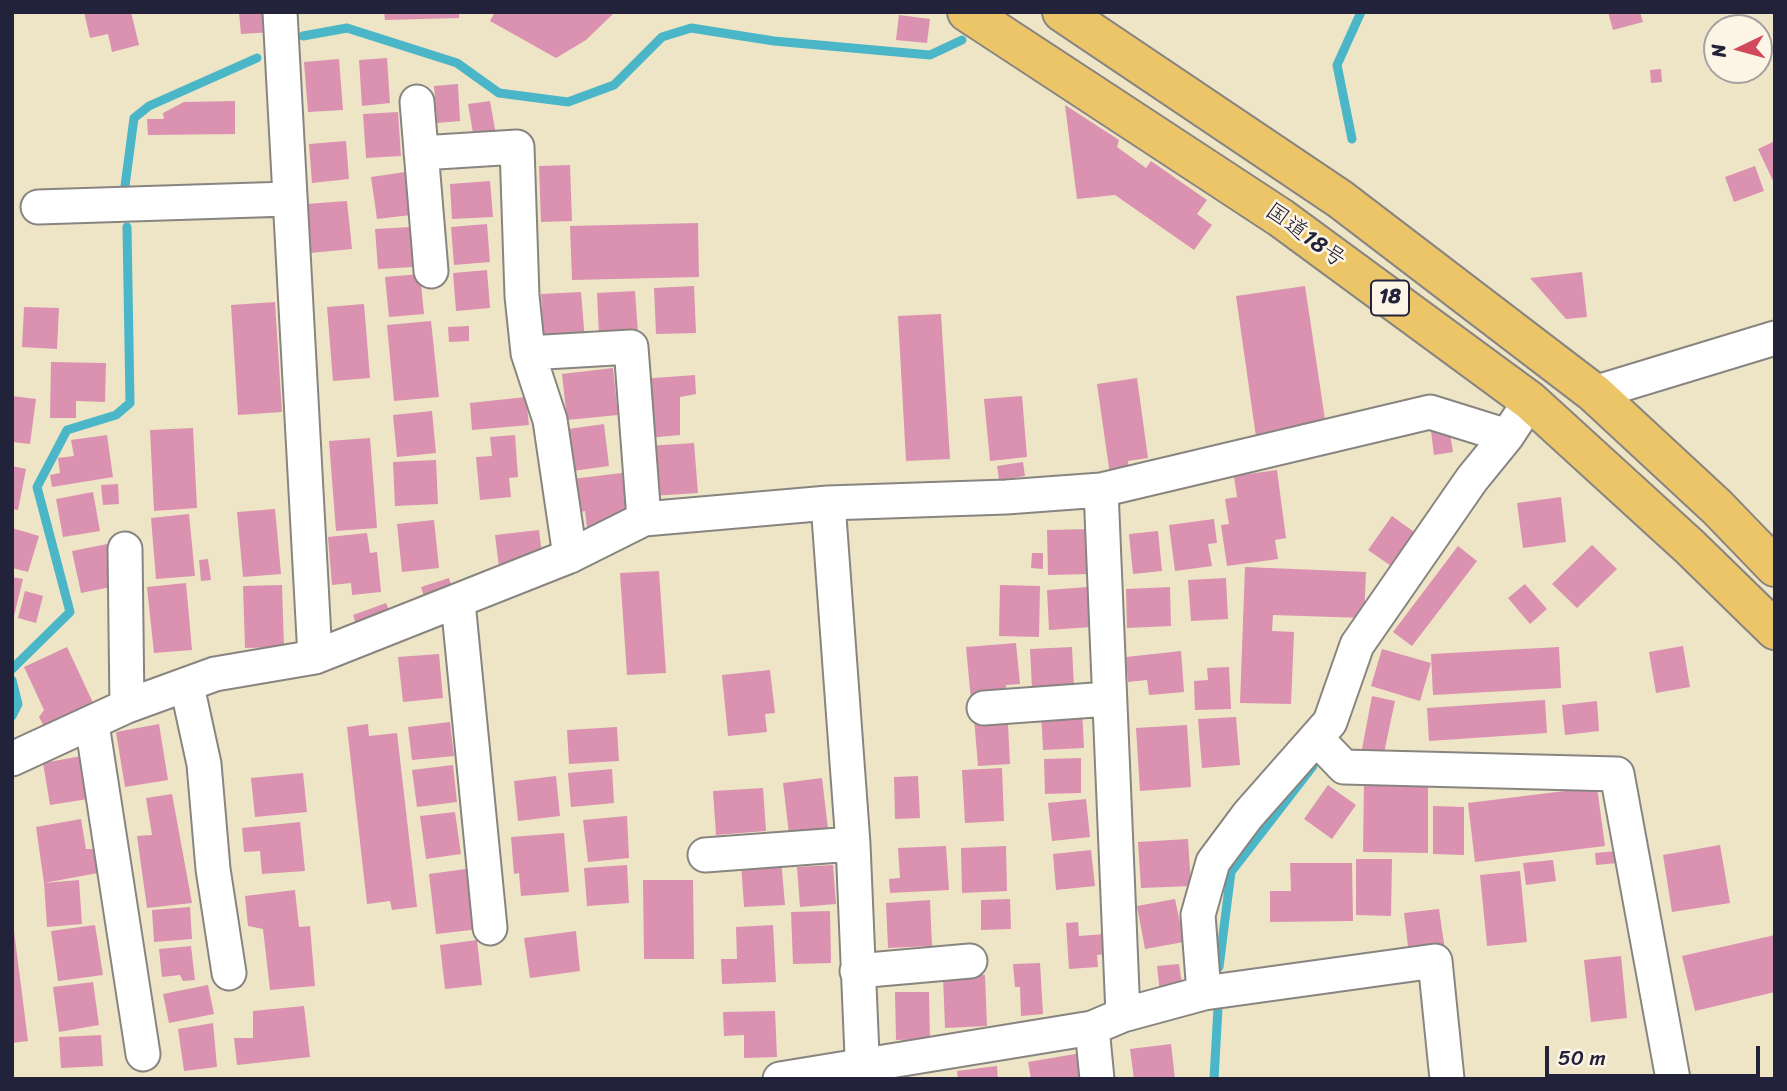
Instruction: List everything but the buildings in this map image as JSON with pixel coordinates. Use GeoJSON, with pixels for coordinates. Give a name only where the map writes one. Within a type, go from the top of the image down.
{"type":"FeatureCollection","features":[{"type":"Feature","properties":{"kind":"highway","name":"国道18号"},"geometry":{"type":"LineString","coordinates":[[967,12],[1281,218],[1530,401],[1690,547],[1775,630]]}},
{"type":"Feature","properties":{"kind":"highway","name":"18"},"geometry":{"type":"LineString","coordinates":[[1062,12],[1340,199],[1594,393],[1717,507],[1775,567]]}},
{"type":"Feature","properties":{"kind":"street"},"geometry":{"type":"LineString","coordinates":[[280,12],[288,199],[315,657]]}},
{"type":"Feature","properties":{"kind":"street"},"geometry":{"type":"LineString","coordinates":[[417,102],[431,271]]}},
{"type":"Feature","properties":{"kind":"street"},"geometry":{"type":"LineString","coordinates":[[421,153],[516,147],[522,296],[528,353],[550,420],[570,556]]}},
{"type":"Feature","properties":{"kind":"street"},"geometry":{"type":"LineString","coordinates":[[38,210],[288,199]]}},
{"type":"Feature","properties":{"kind":"street"},"geometry":{"type":"LineString","coordinates":[[1594,393],[1775,338]]}},
{"type":"Feature","properties":{"kind":"street"},"geometry":{"type":"LineString","coordinates":[[528,353],[631,347],[644,519]]}},
{"type":"Feature","properties":{"kind":"street"},"geometry":{"type":"LineString","coordinates":[[1204,993],[1198,915],[1213,862],[1248,816],[1330,722],[1357,645],[1472,479],[1507,436],[1530,401]]}},
{"type":"Feature","properties":{"kind":"street"},"geometry":{"type":"LineString","coordinates":[[12,759],[127,706],[215,674],[315,657],[570,556],[644,519],[828,503],[1101,490],[1430,412],[1507,436]]}},
{"type":"Feature","properties":{"kind":"street"},"geometry":{"type":"LineString","coordinates":[[1101,490],[1123,1015]]}},
{"type":"Feature","properties":{"kind":"street"},"geometry":{"type":"LineString","coordinates":[[828,503],[853,844],[862,1073]]}},
{"type":"Feature","properties":{"kind":"street"},"geometry":{"type":"LineString","coordinates":[[125,549],[127,706]]}},
{"type":"Feature","properties":{"kind":"street"},"geometry":{"type":"LineString","coordinates":[[458,602],[490,928]]}},
{"type":"Feature","properties":{"kind":"street"},"geometry":{"type":"LineString","coordinates":[[187,686],[204,764],[213,869],[229,973]]}},
{"type":"Feature","properties":{"kind":"street"},"geometry":{"type":"LineString","coordinates":[[984,708],[1108,699]]}},
{"type":"Feature","properties":{"kind":"street"},"geometry":{"type":"LineString","coordinates":[[92,724],[143,1054]]}},
{"type":"Feature","properties":{"kind":"street"},"geometry":{"type":"LineString","coordinates":[[1317,739],[1343,767],[1617,774],[1673,1079]]}},
{"type":"Feature","properties":{"kind":"street"},"geometry":{"type":"LineString","coordinates":[[705,855],[853,844]]}},
{"type":"Feature","properties":{"kind":"street"},"geometry":{"type":"LineString","coordinates":[[857,971],[970,961]]}},
{"type":"Feature","properties":{"kind":"street"},"geometry":{"type":"LineString","coordinates":[[780,1079],[862,1073],[1092,1028],[1123,1015],[1204,993],[1435,961],[1447,1079]]}},
{"type":"Feature","properties":{"kind":"street"},"geometry":{"type":"LineString","coordinates":[[1092,1028],[1097,1079]]}},
{"type":"Feature","properties":{"kind":"waterway"},"geometry":{"type":"LineString","coordinates":[[1352,139],[1337,65],[1361,12]]}},
{"type":"Feature","properties":{"kind":"waterway"},"geometry":{"type":"LineString","coordinates":[[303,36],[347,28],[457,63],[499,93],[568,102],[614,85],[662,37],[691,28],[774,41],[930,55],[962,40]]}},
{"type":"Feature","properties":{"kind":"waterway"},"geometry":{"type":"LineString","coordinates":[[125,186],[134,118],[149,106],[257,58]]}},
{"type":"Feature","properties":{"kind":"waterway"},"geometry":{"type":"LineString","coordinates":[[12,669],[70,612],[37,487],[67,430],[116,415],[130,403],[127,227]]}},
{"type":"Feature","properties":{"kind":"waterway"},"geometry":{"type":"LineString","coordinates":[[12,680],[18,704],[12,716]]}},
{"type":"Feature","properties":{"kind":"waterway"},"geometry":{"type":"LineString","coordinates":[[1219,967],[1231,872],[1313,766]]}},
{"type":"Feature","properties":{"kind":"waterway"},"geometry":{"type":"LineString","coordinates":[[1214,1079],[1218,1008]]}}]}
